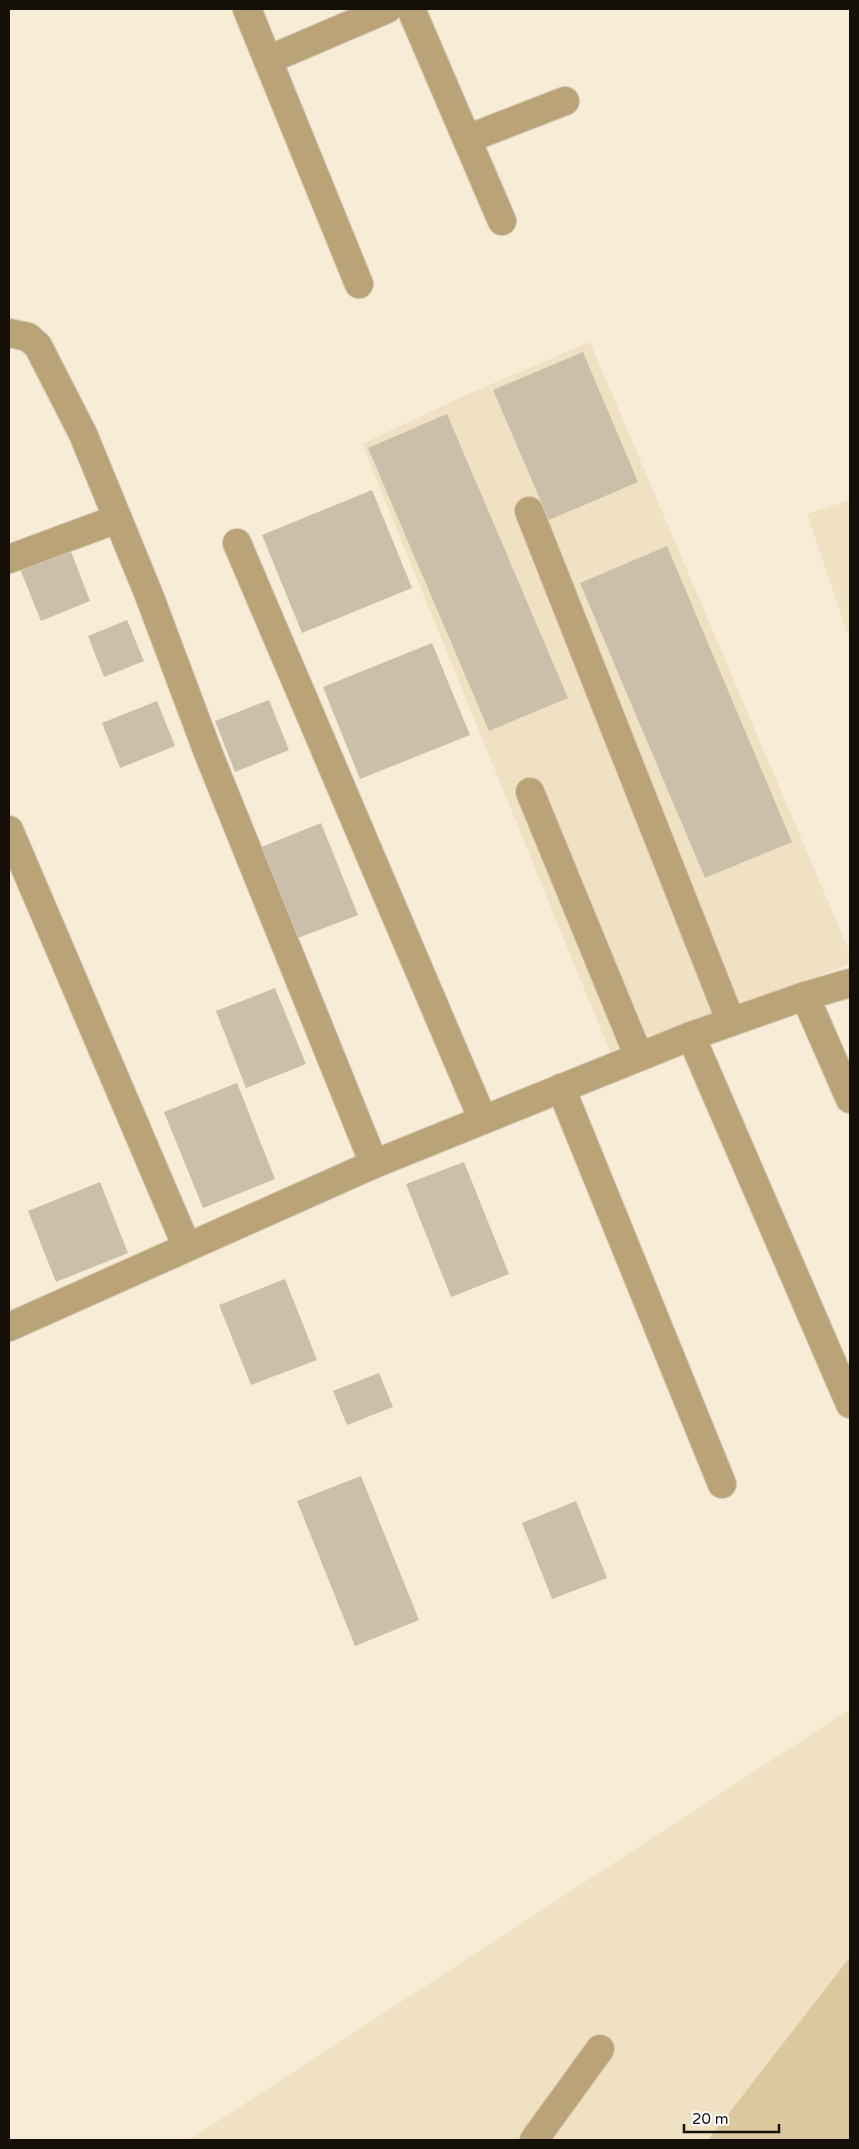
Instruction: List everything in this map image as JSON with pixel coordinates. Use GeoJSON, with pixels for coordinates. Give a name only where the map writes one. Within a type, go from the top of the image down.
{"type":"FeatureCollection","features":[{"type":"Feature","properties":{"kind":"street"},"geometry":{"type":"LineString","coordinates":[[247,9],[359,284]]}},
{"type":"Feature","properties":{"kind":"street"},"geometry":{"type":"LineString","coordinates":[[268,60],[387,9]]}},
{"type":"Feature","properties":{"kind":"street"},"geometry":{"type":"LineString","coordinates":[[411,9],[502,221]]}},
{"type":"Feature","properties":{"kind":"street"},"geometry":{"type":"LineString","coordinates":[[466,139],[565,101]]}},
{"type":"Feature","properties":{"kind":"street"},"geometry":{"type":"LineString","coordinates":[[9,333],[28,337],[38,346],[83,434],[149,595],[209,755],[374,1164]]}},
{"type":"Feature","properties":{"kind":"street"},"geometry":{"type":"LineString","coordinates":[[529,511],[731,1022]]}},
{"type":"Feature","properties":{"kind":"street"},"geometry":{"type":"LineString","coordinates":[[9,559],[117,519]]}},
{"type":"Feature","properties":{"kind":"street"},"geometry":{"type":"LineString","coordinates":[[237,543],[483,1120]]}},
{"type":"Feature","properties":{"kind":"street"},"geometry":{"type":"LineString","coordinates":[[530,792],[639,1057]]}},
{"type":"Feature","properties":{"kind":"street"},"geometry":{"type":"LineString","coordinates":[[9,830],[187,1247]]}},
{"type":"Feature","properties":{"kind":"street"},"geometry":{"type":"LineString","coordinates":[[9,1327],[374,1164],[691,1036],[805,996],[850,983]]}},
{"type":"Feature","properties":{"kind":"street"},"geometry":{"type":"LineString","coordinates":[[805,996],[850,1099]]}},
{"type":"Feature","properties":{"kind":"street"},"geometry":{"type":"LineString","coordinates":[[691,1036],[850,1404]]}},
{"type":"Feature","properties":{"kind":"street"},"geometry":{"type":"LineString","coordinates":[[561,1088],[722,1484]]}},
{"type":"Feature","properties":{"kind":"street"},"geometry":{"type":"LineString","coordinates":[[534,2140],[600,2049]]}},
{"type":"Feature","properties":{"kind":"shaded area"},"geometry":{"type":"Polygon","coordinates":[[[590,342],[850,953],[850,964],[610,1052],[362,444],[468,394],[590,342]]]}},
{"type":"Feature","properties":{"kind":"shaded area"},"geometry":{"type":"Polygon","coordinates":[[[850,500],[850,641],[807,514],[850,500]]]}},
{"type":"Feature","properties":{"kind":"shaded area"},"geometry":{"type":"Polygon","coordinates":[[[850,1709],[850,1957],[708,2140],[189,2140],[850,1709]]]}},
{"type":"Feature","properties":{"kind":"shaded area"},"geometry":{"type":"Polygon","coordinates":[[[850,1957],[850,2140],[708,2140],[850,1957]]]}},
{"type":"Feature","properties":{"kind":"building"},"geometry":{"type":"Polygon","coordinates":[[[583,352],[638,482],[549,520],[493,390],[583,352]]]}},
{"type":"Feature","properties":{"kind":"building"},"geometry":{"type":"Polygon","coordinates":[[[447,414],[568,698],[489,731],[368,448],[447,414]]]}},
{"type":"Feature","properties":{"kind":"building"},"geometry":{"type":"Polygon","coordinates":[[[372,490],[412,588],[302,633],[262,535],[372,490]]]}},
{"type":"Feature","properties":{"kind":"building"},"geometry":{"type":"Polygon","coordinates":[[[667,546],[792,842],[705,878],[580,583],[667,546]]]}},
{"type":"Feature","properties":{"kind":"building"},"geometry":{"type":"Polygon","coordinates":[[[70,549],[90,601],[41,621],[20,569],[70,549]]]}},
{"type":"Feature","properties":{"kind":"building"},"geometry":{"type":"Polygon","coordinates":[[[127,620],[144,661],[104,677],[88,636],[127,620]]]}},
{"type":"Feature","properties":{"kind":"building"},"geometry":{"type":"Polygon","coordinates":[[[432,643],[470,735],[360,779],[323,687],[432,643]]]}},
{"type":"Feature","properties":{"kind":"building"},"geometry":{"type":"Polygon","coordinates":[[[269,700],[289,750],[235,772],[215,721],[269,700]]]}},
{"type":"Feature","properties":{"kind":"building"},"geometry":{"type":"Polygon","coordinates":[[[157,701],[175,746],[120,768],[102,723],[157,701]]]}},
{"type":"Feature","properties":{"kind":"building"},"geometry":{"type":"Polygon","coordinates":[[[321,823],[358,915],[290,941],[254,850],[321,823]]]}},
{"type":"Feature","properties":{"kind":"building"},"geometry":{"type":"Polygon","coordinates":[[[275,988],[306,1064],[246,1088],[216,1011],[275,988]]]}},
{"type":"Feature","properties":{"kind":"building"},"geometry":{"type":"Polygon","coordinates":[[[237,1083],[275,1179],[203,1208],[164,1112],[237,1083]]]}},
{"type":"Feature","properties":{"kind":"building"},"geometry":{"type":"Polygon","coordinates":[[[464,1162],[509,1274],[451,1297],[406,1184],[464,1162]]]}},
{"type":"Feature","properties":{"kind":"building"},"geometry":{"type":"Polygon","coordinates":[[[100,1182],[128,1253],[56,1282],[28,1211],[100,1182]]]}},
{"type":"Feature","properties":{"kind":"building"},"geometry":{"type":"Polygon","coordinates":[[[285,1279],[317,1360],[251,1385],[219,1305],[285,1279]]]}},
{"type":"Feature","properties":{"kind":"building"},"geometry":{"type":"Polygon","coordinates":[[[379,1373],[393,1407],[347,1425],[333,1391],[379,1373]]]}},
{"type":"Feature","properties":{"kind":"building"},"geometry":{"type":"Polygon","coordinates":[[[361,1476],[419,1620],[355,1646],[297,1501],[361,1476]]]}},
{"type":"Feature","properties":{"kind":"building"},"geometry":{"type":"Polygon","coordinates":[[[576,1501],[607,1578],[552,1599],[522,1523],[576,1501]]]}}]}
